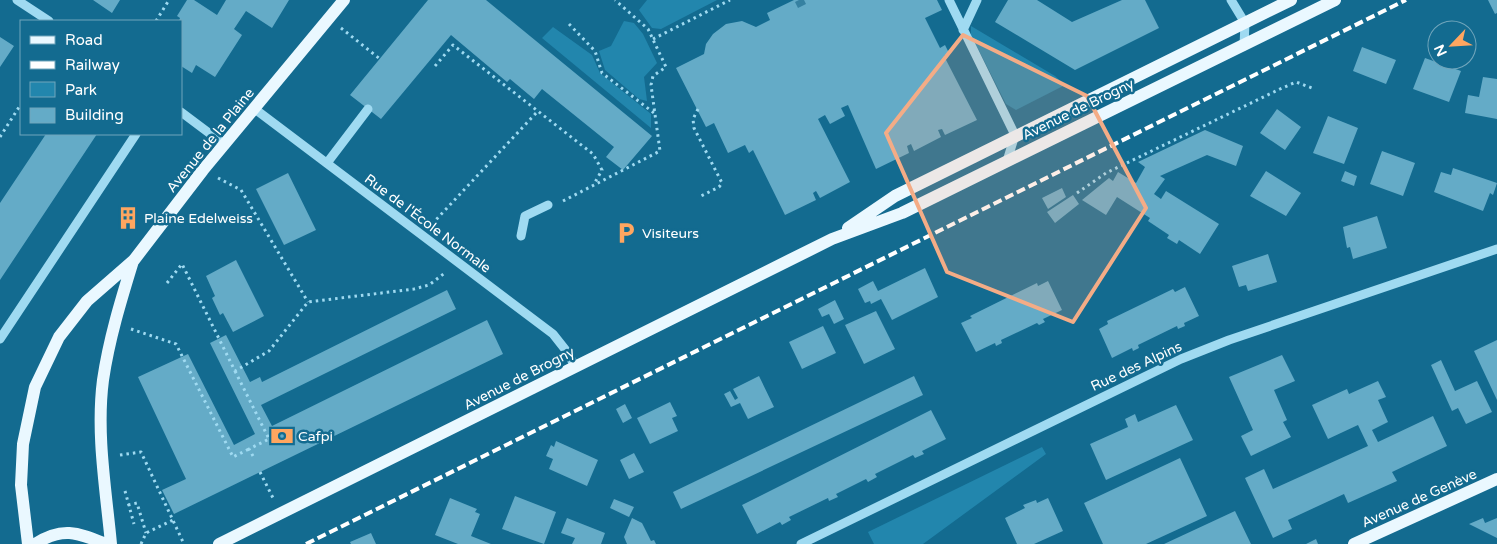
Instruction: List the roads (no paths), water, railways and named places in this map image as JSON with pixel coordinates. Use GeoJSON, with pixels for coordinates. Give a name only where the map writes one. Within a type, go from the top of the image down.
{"type":"FeatureCollection","features":[{"type":"Feature","properties":{"kind":"main road","name":"Avenue de la Plaine"},"geometry":{"type":"LineString","coordinates":[[28,544],[22,502],[22,444],[35,387],[55,344],[87,301],[134,260],[203,170],[344,0]]}},
{"type":"Feature","properties":{"kind":"main road","name":"Avenue de Brogny"},"geometry":{"type":"LineString","coordinates":[[832,239],[895,196],[1291,0]]}},
{"type":"Feature","properties":{"kind":"main road"},"geometry":{"type":"LineString","coordinates":[[1308,12],[1325,0]]}},
{"type":"Feature","properties":{"kind":"main road","name":"Avenue de Brogny"},"geometry":{"type":"LineString","coordinates":[[219,544],[832,239],[902,213],[1335,0]]}},
{"type":"Feature","properties":{"kind":"main road"},"geometry":{"type":"LineString","coordinates":[[111,544],[101,422],[103,380],[114,324],[134,260]]}},
{"type":"Feature","properties":{"kind":"main road","name":"Avenue de Genève"},"geometry":{"type":"LineString","coordinates":[[1354,544],[1497,479]]}},
{"type":"Feature","properties":{"kind":"main road"},"geometry":{"type":"LineString","coordinates":[[35,544],[49,536],[67,532],[106,544]]}},
{"type":"Feature","properties":{"kind":"street"},"geometry":{"type":"LineString","coordinates":[[17,0],[47,20]]}},
{"type":"Feature","properties":{"kind":"street"},"geometry":{"type":"LineString","coordinates":[[949,0],[1015,135],[1007,161]]}},
{"type":"Feature","properties":{"kind":"street"},"geometry":{"type":"LineString","coordinates":[[963,30],[976,0]]}},
{"type":"Feature","properties":{"kind":"street"},"geometry":{"type":"LineString","coordinates":[[1231,0],[1245,23],[1244,46]]}},
{"type":"Feature","properties":{"kind":"street","name":"Rue de l'École Normale"},"geometry":{"type":"LineString","coordinates":[[255,108],[553,334],[568,353],[575,367]]}},
{"type":"Feature","properties":{"kind":"street"},"geometry":{"type":"LineString","coordinates":[[327,163],[368,109]]}},
{"type":"Feature","properties":{"kind":"street"},"geometry":{"type":"LineString","coordinates":[[182,113],[225,145]]}},
{"type":"Feature","properties":{"kind":"street"},"geometry":{"type":"LineString","coordinates":[[0,339],[135,135]]}},
{"type":"Feature","properties":{"kind":"street"},"geometry":{"type":"LineString","coordinates":[[521,236],[525,216],[548,205]]}},
{"type":"Feature","properties":{"kind":"street","name":"Rue des Alpins"},"geometry":{"type":"LineString","coordinates":[[801,544],[1181,359],[1497,249]]}},
{"type":"Feature","properties":{"kind":"tunnel"},"geometry":{"type":"LineString","coordinates":[[799,0],[802,6]]}},
{"type":"Feature","properties":{"kind":"railway"},"geometry":{"type":"LineString","coordinates":[[306,544],[1406,0]]}},
{"type":"Feature","properties":{"kind":"place","name":"Plaine Edelweiss"},"geometry":{"type":"Point","coordinates":[128,218]}},
{"type":"Feature","properties":{"kind":"place","name":"Visiteurs"},"geometry":{"type":"Point","coordinates":[626,233]}},
{"type":"Feature","properties":{"kind":"place","name":"Cafpi"},"geometry":{"type":"Point","coordinates":[282,436]}}]}
